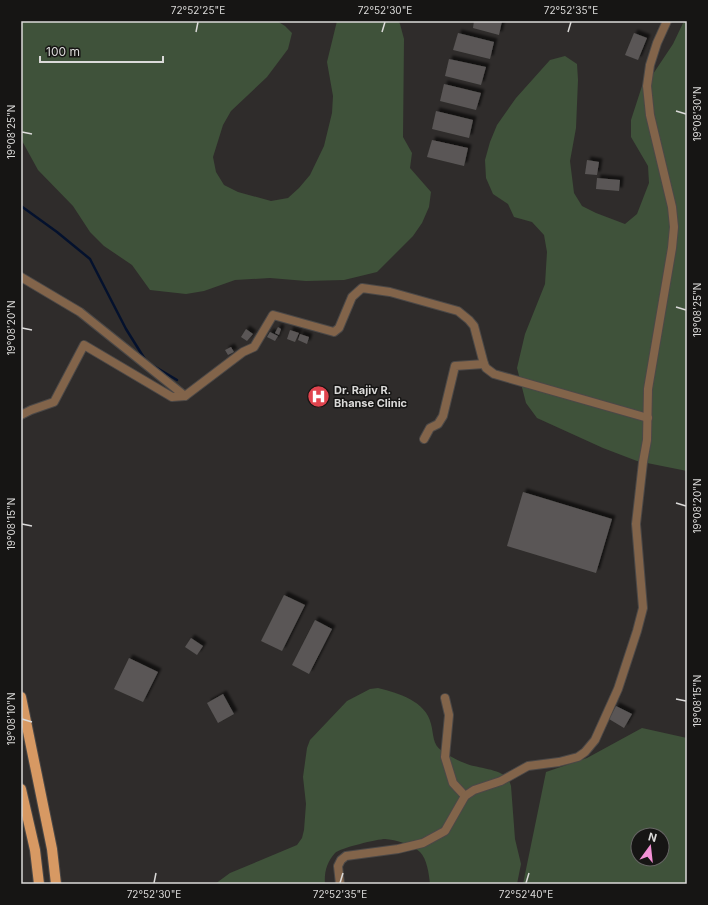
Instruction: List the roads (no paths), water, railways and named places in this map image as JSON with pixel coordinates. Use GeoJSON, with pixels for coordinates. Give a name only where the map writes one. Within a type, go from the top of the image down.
{"type":"FeatureCollection","features":[{"type":"Feature","properties":{"kind":"main road"},"geometry":{"type":"LineString","coordinates":[[21,697],[52,849],[56,884]]}},
{"type":"Feature","properties":{"kind":"main road"},"geometry":{"type":"LineString","coordinates":[[21,789],[35,850],[39,884]]}},
{"type":"Feature","properties":{"kind":"street"},"geometry":{"type":"LineString","coordinates":[[340,884],[338,866],[340,860],[346,856],[398,849],[435,837],[445,831],[465,796],[474,790],[501,781],[528,766],[578,757],[585,752],[595,740],[618,689],[643,608],[636,524],[647,440],[648,389],[672,248],[674,227],[672,208],[650,115],[648,86],[650,65],[657,43],[667,21]]}},
{"type":"Feature","properties":{"kind":"street"},"geometry":{"type":"LineString","coordinates":[[21,277],[80,312],[185,396]]}},
{"type":"Feature","properties":{"kind":"street"},"geometry":{"type":"LineString","coordinates":[[21,415],[54,402],[84,345],[172,397],[185,396],[243,352],[254,347],[273,315],[334,332],[339,328],[352,297],[362,288],[390,292],[458,311],[474,326],[484,364],[486,368],[494,374],[648,418]]}},
{"type":"Feature","properties":{"kind":"street"},"geometry":{"type":"LineString","coordinates":[[424,439],[430,428],[438,424],[443,416],[455,366],[484,364]]}},
{"type":"Feature","properties":{"kind":"street"},"geometry":{"type":"LineString","coordinates":[[445,698],[449,715],[445,756],[453,783],[465,796]]}},
{"type":"Feature","properties":{"kind":"waterway"},"geometry":{"type":"LineString","coordinates":[[21,206],[57,232],[90,259],[126,329],[146,361]]}},
{"type":"Feature","properties":{"kind":"waterway"},"geometry":{"type":"LineString","coordinates":[[152,365],[177,380]]}},
{"type":"Feature","properties":{"kind":"place","name":"Dr. Rajiv R. Bhanse Clinic"},"geometry":{"type":"Point","coordinates":[318,396]}}]}
